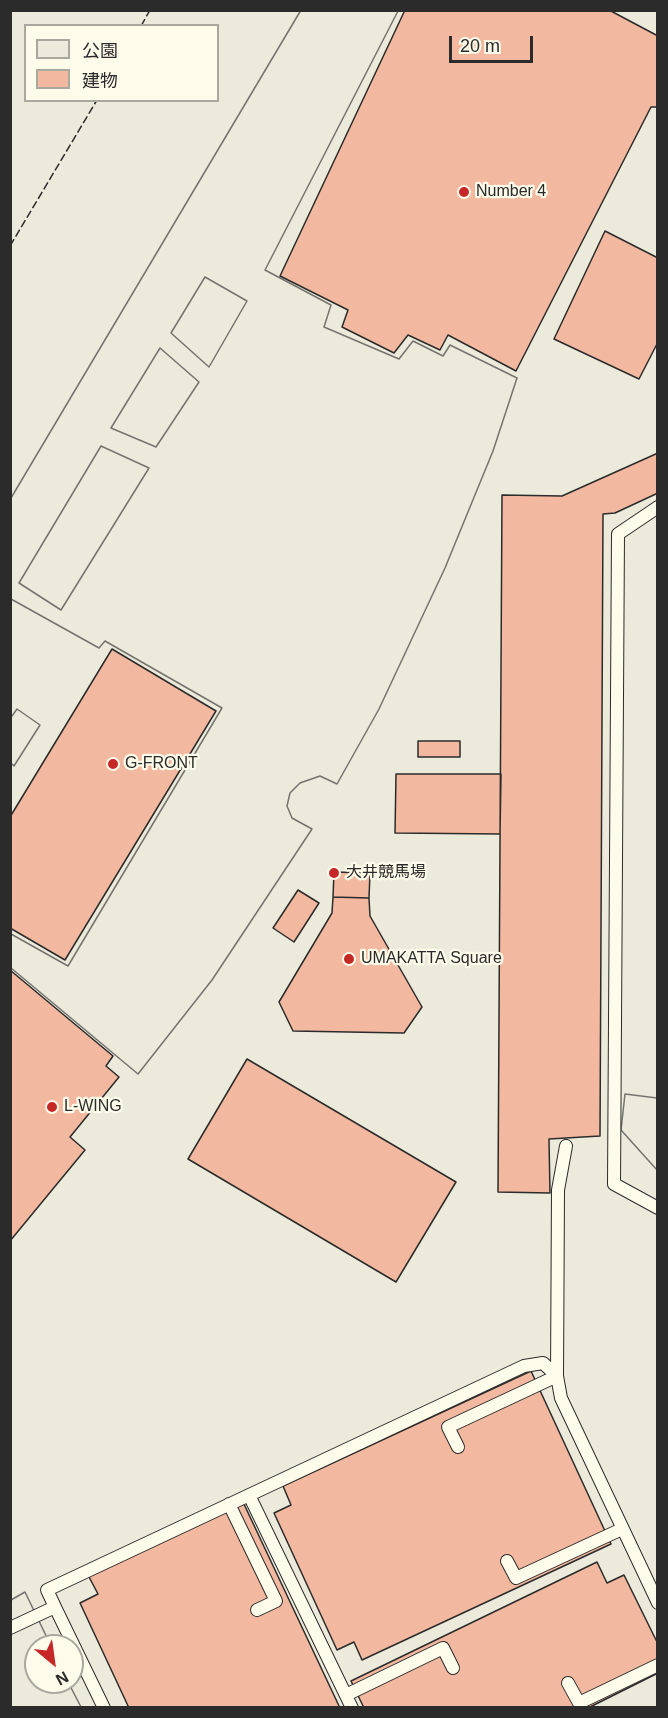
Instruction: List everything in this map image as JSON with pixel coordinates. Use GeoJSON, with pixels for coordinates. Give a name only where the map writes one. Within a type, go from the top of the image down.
{"type":"FeatureCollection","features":[{"type":"Feature","properties":{"kind":"lane"},"geometry":{"type":"LineString","coordinates":[[657,507],[618,534],[614,1184],[657,1208]]}},
{"type":"Feature","properties":{"kind":"lane"},"geometry":{"type":"LineString","coordinates":[[566,1146],[558,1190],[557,1376],[561,1398],[657,1603]]}},
{"type":"Feature","properties":{"kind":"lane"},"geometry":{"type":"LineString","coordinates":[[104,1707],[47,1590],[524,1366],[543,1363],[557,1376]]}},
{"type":"Feature","properties":{"kind":"lane"},"geometry":{"type":"LineString","coordinates":[[458,1447],[448,1427],[557,1376]]}},
{"type":"Feature","properties":{"kind":"lane"},"geometry":{"type":"LineString","coordinates":[[249,1495],[352,1707]]}},
{"type":"Feature","properties":{"kind":"lane"},"geometry":{"type":"LineString","coordinates":[[229,1504],[276,1601],[257,1610]]}},
{"type":"Feature","properties":{"kind":"lane"},"geometry":{"type":"LineString","coordinates":[[507,1561],[516,1578],[622,1529]]}},
{"type":"Feature","properties":{"kind":"lane"},"geometry":{"type":"LineString","coordinates":[[10,1628],[55,1607]]}},
{"type":"Feature","properties":{"kind":"lane"},"geometry":{"type":"LineString","coordinates":[[346,1695],[443,1648],[453,1668]]}},
{"type":"Feature","properties":{"kind":"lane"},"geometry":{"type":"LineString","coordinates":[[568,1683],[579,1703],[657,1665]]}},
{"type":"Feature","properties":{"kind":"green space","name":"大井競馬場"},"geometry":{"type":"Polygon","coordinates":[[[11,11],[657,11],[657,1707],[11,1707],[11,11]]]}},
{"type":"Feature","properties":{"kind":"shaded area"},"geometry":{"type":"Polygon","coordinates":[[[301,10],[398,11],[265,270],[331,305],[324,327],[399,359],[413,341],[443,356],[450,345],[517,378],[493,451],[445,568],[379,709],[337,784],[320,776],[300,783],[290,793],[287,806],[292,818],[312,829],[212,980],[138,1074],[11,968],[11,934],[68,966],[222,708],[105,641],[99,648],[11,599],[11,498],[301,10]],[[205,277],[171,333],[209,367],[247,301],[205,277]],[[160,348],[111,428],[156,447],[199,382],[160,348]],[[101,446],[19,583],[61,610],[149,468],[101,446]]]}},
{"type":"Feature","properties":{"kind":"shaded area"},"geometry":{"type":"Polygon","coordinates":[[[17,709],[40,725],[14,766],[11,763],[10,716],[17,709]]]}},
{"type":"Feature","properties":{"kind":"shaded area"},"geometry":{"type":"Polygon","coordinates":[[[625,1094],[657,1098],[657,1170],[621,1130],[625,1094]]]}},
{"type":"Feature","properties":{"kind":"shaded area"},"geometry":{"type":"Polygon","coordinates":[[[25,1592],[45,1634],[24,1634],[24,1694],[74,1694],[81,1707],[11,1708],[11,1600],[25,1592]]]}},
{"type":"Feature","properties":{"kind":"building","name":"Number 4"},"geometry":{"type":"Polygon","coordinates":[[[405,10],[609,10],[658,36],[658,107],[651,107],[516,371],[448,335],[440,350],[408,335],[394,353],[342,327],[348,310],[280,276],[405,10]]]}},
{"type":"Feature","properties":{"kind":"building"},"geometry":{"type":"Polygon","coordinates":[[[605,231],[658,258],[658,342],[639,379],[554,339],[605,231]]]}},
{"type":"Feature","properties":{"kind":"building"},"geometry":{"type":"Polygon","coordinates":[[[658,453],[658,493],[615,513],[603,514],[600,1136],[549,1139],[550,1193],[498,1192],[502,495],[562,496],[658,453]]]}},
{"type":"Feature","properties":{"kind":"building","name":"G-FRONT"},"geometry":{"type":"Polygon","coordinates":[[[112,649],[216,711],[65,960],[10,928],[10,817],[112,649]]]}},
{"type":"Feature","properties":{"kind":"building"},"geometry":{"type":"Polygon","coordinates":[[[418,741],[460,741],[460,757],[418,757],[418,741]]]}},
{"type":"Feature","properties":{"kind":"building"},"geometry":{"type":"Polygon","coordinates":[[[396,774],[501,774],[500,834],[395,833],[396,774]]]}},
{"type":"Feature","properties":{"kind":"building"},"geometry":{"type":"Polygon","coordinates":[[[334,872],[370,873],[369,898],[333,897],[334,872]]]}},
{"type":"Feature","properties":{"kind":"building"},"geometry":{"type":"Polygon","coordinates":[[[298,890],[319,903],[294,942],[273,928],[298,890]]]}},
{"type":"Feature","properties":{"kind":"building","name":"UMAKATTA Square"},"geometry":{"type":"Polygon","coordinates":[[[333,897],[369,898],[370,916],[422,1007],[404,1033],[293,1031],[279,1002],[332,913],[333,897]]]}},
{"type":"Feature","properties":{"kind":"building","name":"L-WING"},"geometry":{"type":"Polygon","coordinates":[[[10,970],[113,1056],[106,1066],[119,1077],[70,1137],[85,1150],[10,1241],[10,970]]]}},
{"type":"Feature","properties":{"kind":"building"},"geometry":{"type":"Polygon","coordinates":[[[247,1059],[456,1182],[396,1282],[188,1159],[247,1059]]]}},
{"type":"Feature","properties":{"kind":"building"},"geometry":{"type":"Polygon","coordinates":[[[531,1371],[611,1544],[362,1660],[354,1642],[337,1650],[274,1513],[291,1505],[283,1486],[531,1371]]]}},
{"type":"Feature","properties":{"kind":"building"},"geometry":{"type":"Polygon","coordinates":[[[243,1502],[340,1708],[129,1708],[80,1603],[98,1594],[88,1575],[243,1502]]]}},
{"type":"Feature","properties":{"kind":"building"},"geometry":{"type":"Polygon","coordinates":[[[597,1562],[607,1583],[624,1575],[658,1644],[658,1673],[588,1708],[364,1708],[351,1681],[597,1562]]]}},
{"type":"Feature","properties":{"kind":"fence"},"geometry":{"type":"LineString","coordinates":[[142,24],[150,10]]}},
{"type":"Feature","properties":{"kind":"fence"},"geometry":{"type":"LineString","coordinates":[[10,246],[96,102]]}},
{"type":"Feature","properties":{"kind":"place","name":"Number 4"},"geometry":{"type":"Point","coordinates":[464,192]}},
{"type":"Feature","properties":{"kind":"place","name":"G-FRONT"},"geometry":{"type":"Point","coordinates":[113,764]}},
{"type":"Feature","properties":{"kind":"place","name":"大井競馬場"},"geometry":{"type":"Point","coordinates":[334,873]}},
{"type":"Feature","properties":{"kind":"place","name":"UMAKATTA Square"},"geometry":{"type":"Point","coordinates":[349,959]}},
{"type":"Feature","properties":{"kind":"place","name":"L-WING"},"geometry":{"type":"Point","coordinates":[52,1107]}}]}
